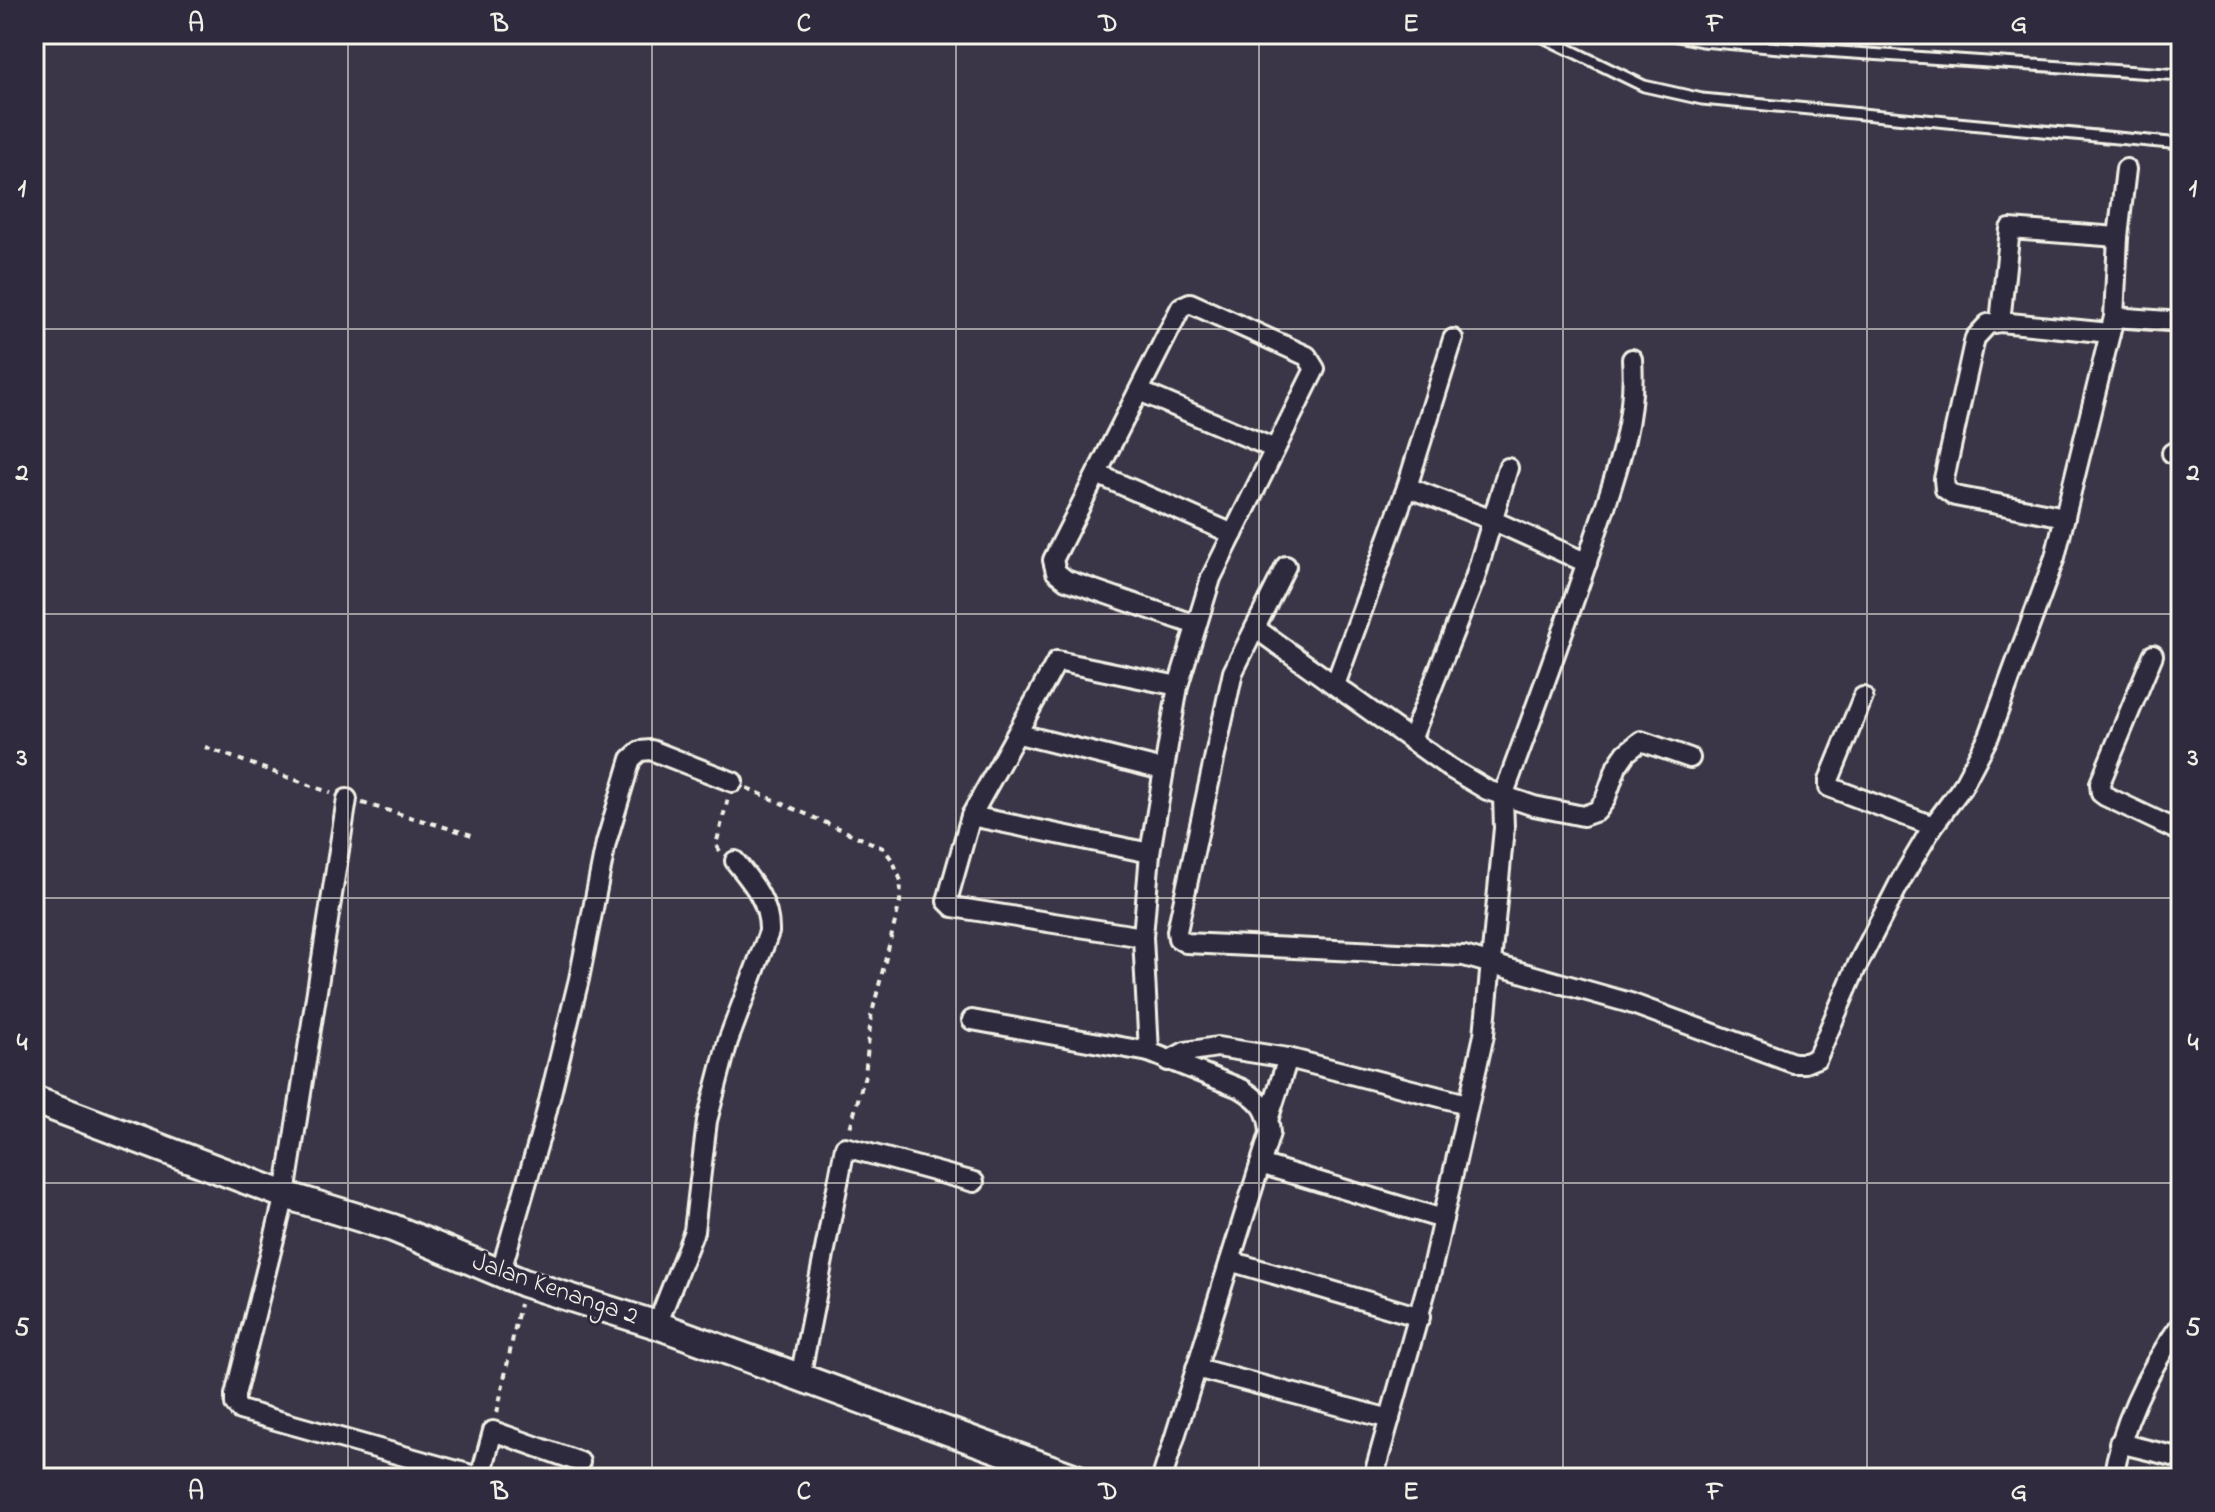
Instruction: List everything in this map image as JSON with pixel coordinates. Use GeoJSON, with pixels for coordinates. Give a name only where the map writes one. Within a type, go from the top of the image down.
{"type":"FeatureCollection","features":[{"type":"Feature","properties":{"kind":"main road","name":"Jalan Kenanga 2"},"geometry":{"type":"LineString","coordinates":[[34,1100],[285,1195],[393,1228],[512,1279],[657,1325],[800,1378],[1013,1467],[1076,1478]]}},
{"type":"Feature","properties":{"kind":"street"},"geometry":{"type":"LineString","coordinates":[[1286,566],[1233,672],[1178,938],[1186,943],[1464,956],[1630,1003],[1793,1063],[1805,1063],[1817,1058],[1855,970],[1901,880],[1933,826],[1962,787],[1989,736],[2055,557],[2112,325],[2126,169]]}},
{"type":"Feature","properties":{"kind":"street"},"geometry":{"type":"LineString","coordinates":[[2000,322],[2010,229],[2118,237]]}},
{"type":"Feature","properties":{"kind":"street"},"geometry":{"type":"LineString","coordinates":[[1149,1052],[1143,937],[1150,853],[1178,686],[1211,578],[1315,369],[1307,356],[1190,303],[1181,307],[1053,560],[1056,572],[1066,580],[1196,625]]}},
{"type":"Feature","properties":{"kind":"street"},"geometry":{"type":"LineString","coordinates":[[2065,517],[1955,496],[1945,489],[1944,479],[1975,338],[1988,324],[2000,322],[2112,325],[2181,322]]}},
{"type":"Feature","properties":{"kind":"street"},"geometry":{"type":"LineString","coordinates":[[1335,685],[1407,487],[1453,339]]}},
{"type":"Feature","properties":{"kind":"street"},"geometry":{"type":"LineString","coordinates":[[1373,1478],[1420,1317],[1484,1035],[1504,828],[1503,796],[1587,563],[1626,440],[1634,387],[1632,359]]}},
{"type":"Feature","properties":{"kind":"street"},"geometry":{"type":"LineString","coordinates":[[1139,391],[1275,449]]}},
{"type":"Feature","properties":{"kind":"street"},"geometry":{"type":"LineString","coordinates":[[1411,740],[1475,578],[1508,468]]}},
{"type":"Feature","properties":{"kind":"street"},"geometry":{"type":"LineString","coordinates":[[1097,474],[1233,534]]}},
{"type":"Feature","properties":{"kind":"street"},"geometry":{"type":"LineString","coordinates":[[1407,487],[1492,520],[1587,563]]}},
{"type":"Feature","properties":{"kind":"street"},"geometry":{"type":"LineString","coordinates":[[1255,628],[1411,740],[1487,790],[1534,806],[1590,815],[1597,811],[1605,800],[1617,766],[1633,745],[1641,741],[1690,758]]}},
{"type":"Feature","properties":{"kind":"street"},"geometry":{"type":"LineString","coordinates":[[2153,655],[2100,789],[2105,796],[2181,832]]}},
{"type":"Feature","properties":{"kind":"street"},"geometry":{"type":"LineString","coordinates":[[1143,937],[949,905],[947,901],[971,816],[1057,661],[1178,686]]}},
{"type":"Feature","properties":{"kind":"street"},"geometry":{"type":"LineString","coordinates":[[1863,697],[1829,780],[1829,787],[1933,826]]}},
{"type":"Feature","properties":{"kind":"street"},"geometry":{"type":"LineString","coordinates":[[1019,734],[1163,770]]}},
{"type":"Feature","properties":{"kind":"street"},"geometry":{"type":"LineString","coordinates":[[512,1279],[606,843],[631,759],[640,751],[651,750],[733,782]]}},
{"type":"Feature","properties":{"kind":"street"},"geometry":{"type":"LineString","coordinates":[[347,799],[285,1195],[235,1404],[240,1410],[475,1476],[481,1475],[493,1431],[580,1462]]}},
{"type":"Feature","properties":{"kind":"street"},"geometry":{"type":"LineString","coordinates":[[971,816],[1150,853]]}},
{"type":"Feature","properties":{"kind":"street"},"geometry":{"type":"LineString","coordinates":[[657,1325],[694,1231],[707,1121],[728,1041],[769,932],[770,917],[761,896],[735,861]]}},
{"type":"Feature","properties":{"kind":"street"},"geometry":{"type":"LineString","coordinates":[[972,1020],[1149,1052],[1242,1089],[1255,1097],[1269,1117]]}},
{"type":"Feature","properties":{"kind":"street"},"geometry":{"type":"LineString","coordinates":[[1168,1061],[1185,1052],[1217,1047],[1288,1058],[1467,1104]]}},
{"type":"Feature","properties":{"kind":"street"},"geometry":{"type":"LineString","coordinates":[[1162,1478],[1270,1133],[1269,1117],[1288,1058]]}},
{"type":"Feature","properties":{"kind":"street"},"geometry":{"type":"LineString","coordinates":[[800,1378],[845,1147],[974,1182]]}},
{"type":"Feature","properties":{"kind":"street"},"geometry":{"type":"LineString","coordinates":[[1260,1164],[1443,1219]]}},
{"type":"Feature","properties":{"kind":"street"},"geometry":{"type":"LineString","coordinates":[[1230,1261],[1420,1317]]}},
{"type":"Feature","properties":{"kind":"street"},"geometry":{"type":"LineString","coordinates":[[2113,1478],[2119,1443],[2161,1352],[2181,1324]]}},
{"type":"Feature","properties":{"kind":"street"},"geometry":{"type":"LineString","coordinates":[[1196,1368],[1390,1419]]}},
{"type":"Feature","properties":{"kind":"street"},"geometry":{"type":"LineString","coordinates":[[2119,1443],[2181,1458]]}},
{"type":"Feature","properties":{"kind":"lane"},"geometry":{"type":"LineString","coordinates":[[1537,34],[1644,86],[1702,99],[2181,144]]}},
{"type":"Feature","properties":{"kind":"lane"},"geometry":{"type":"LineString","coordinates":[[1668,34],[1702,41],[1780,48],[2181,75]]}},
{"type":"Feature","properties":{"kind":"path"},"geometry":{"type":"LineString","coordinates":[[205,747],[347,799],[472,835]]}},
{"type":"Feature","properties":{"kind":"path"},"geometry":{"type":"LineString","coordinates":[[735,861],[721,853],[716,845],[733,782],[883,848],[893,861],[901,881],[897,921],[871,1017],[865,1075],[845,1147]]}},
{"type":"Feature","properties":{"kind":"path"},"geometry":{"type":"LineString","coordinates":[[493,1431],[512,1279]]}}]}
